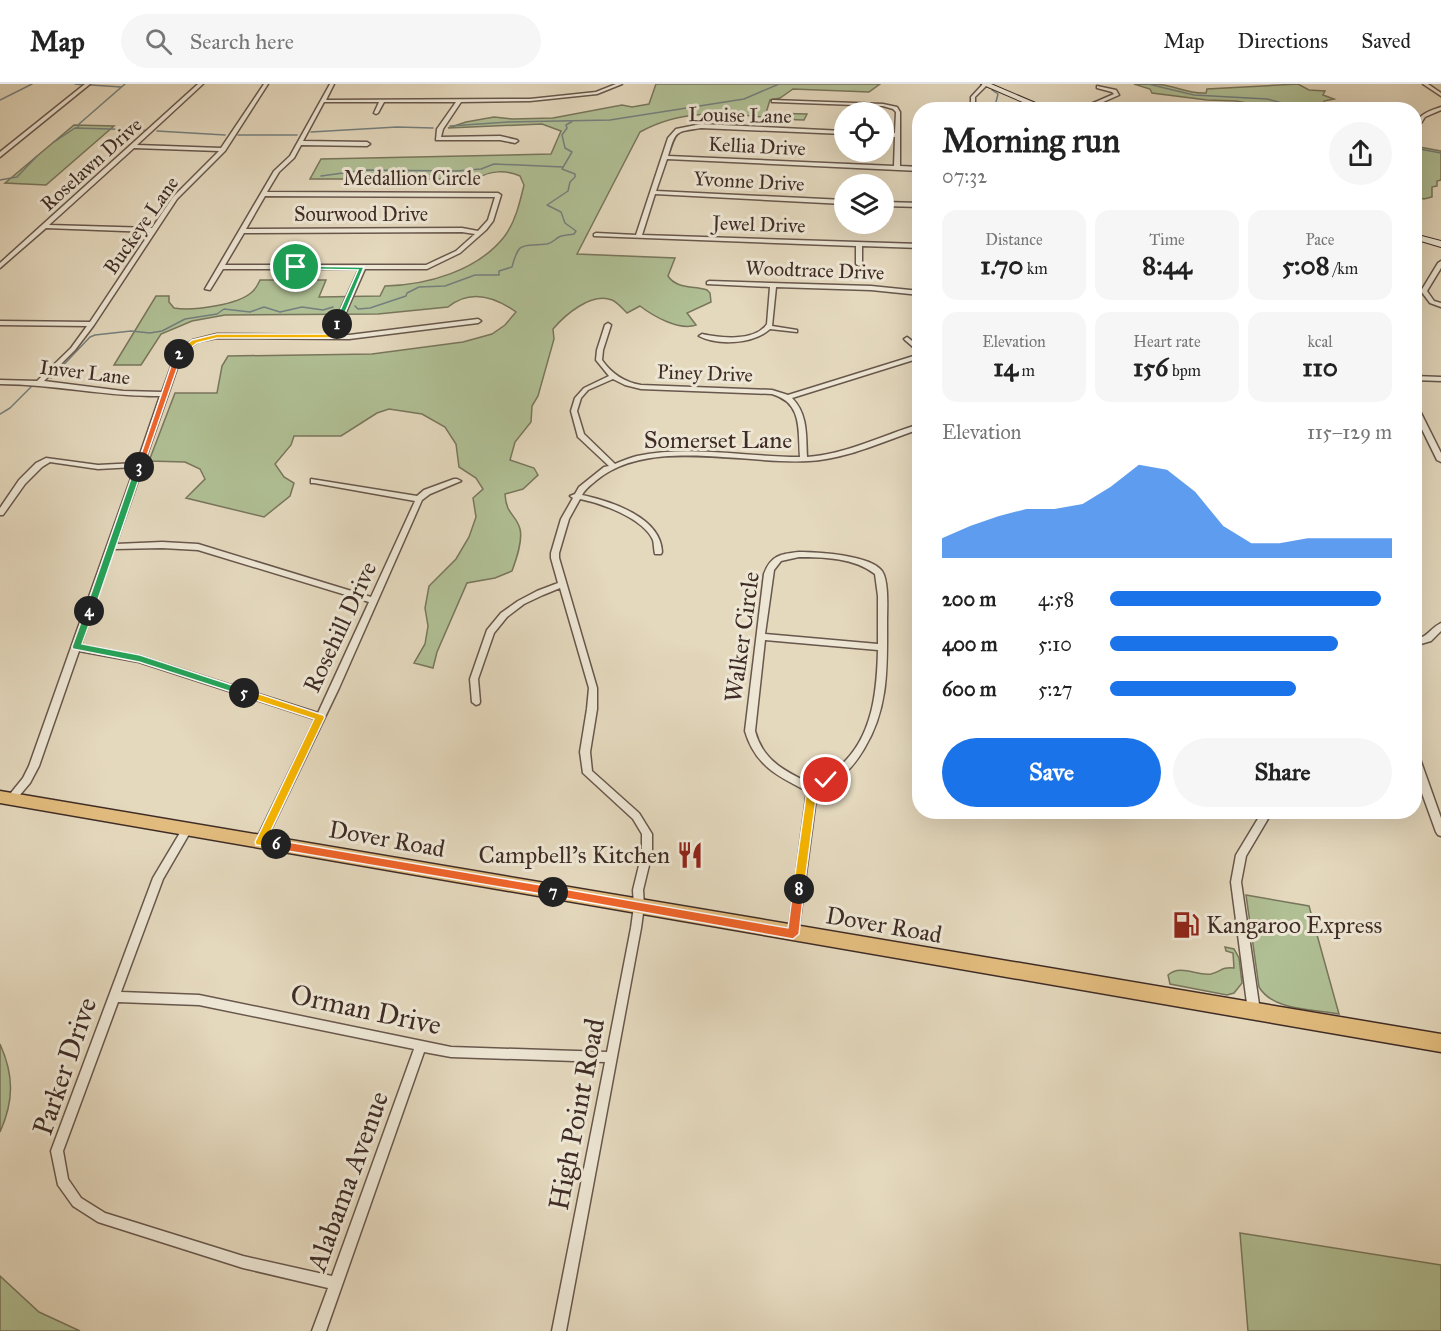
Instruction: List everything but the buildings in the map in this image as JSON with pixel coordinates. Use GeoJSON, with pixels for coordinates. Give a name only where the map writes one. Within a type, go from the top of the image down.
{"type":"FeatureCollection","features":[{"type":"Feature","properties":{"kind":"main road"},"geometry":{"type":"LineString","coordinates":[[986,84],[1030,102]]}},
{"type":"Feature","properties":{"kind":"main road"},"geometry":{"type":"LineString","coordinates":[[1422,238],[1441,244]]}},
{"type":"Feature","properties":{"kind":"main road","name":"Dover Road"},"geometry":{"type":"LineString","coordinates":[[5,798],[1441,1043]]}},
{"type":"Feature","properties":{"kind":"street"},"geometry":{"type":"LineString","coordinates":[[0,155],[88,84]]}},
{"type":"Feature","properties":{"kind":"street","name":"Roselawn Drive"},"geometry":{"type":"LineString","coordinates":[[0,266],[201,84]]}},
{"type":"Feature","properties":{"kind":"street","name":"Buckeye Lane"},"geometry":{"type":"LineString","coordinates":[[40,382],[73,349],[92,324],[181,191],[223,150],[266,84]]}},
{"type":"Feature","properties":{"kind":"street"},"geometry":{"type":"LineString","coordinates":[[208,289],[277,171],[288,163],[332,84]]}},
{"type":"Feature","properties":{"kind":"street"},"geometry":{"type":"LineString","coordinates":[[322,101],[530,100],[597,93],[620,84]]}},
{"type":"Feature","properties":{"kind":"street"},"geometry":{"type":"LineString","coordinates":[[973,102],[973,97],[986,84]]}},
{"type":"Feature","properties":{"kind":"street"},"geometry":{"type":"LineString","coordinates":[[1425,84],[1441,95]]}},
{"type":"Feature","properties":{"kind":"street"},"geometry":{"type":"LineString","coordinates":[[1099,87],[1114,91],[1117,95],[1099,102]]}},
{"type":"Feature","properties":{"kind":"street"},"geometry":{"type":"LineString","coordinates":[[774,100],[892,107],[898,112],[897,168]]}},
{"type":"Feature","properties":{"kind":"street"},"geometry":{"type":"LineString","coordinates":[[376,113],[382,101]]}},
{"type":"Feature","properties":{"kind":"street"},"geometry":{"type":"LineString","coordinates":[[459,101],[440,129],[438,138],[500,138],[515,141]]}},
{"type":"Feature","properties":{"kind":"street"},"geometry":{"type":"LineString","coordinates":[[1423,116],[1441,108]]}},
{"type":"Feature","properties":{"kind":"street","name":"Louise Lane"},"geometry":{"type":"LineString","coordinates":[[638,237],[674,132],[689,126],[834,133]]}},
{"type":"Feature","properties":{"kind":"street"},"geometry":{"type":"LineString","coordinates":[[300,143],[366,144]]}},
{"type":"Feature","properties":{"kind":"street"},"geometry":{"type":"LineString","coordinates":[[134,146],[223,150]]}},
{"type":"Feature","properties":{"kind":"street","name":"Kellia Drive"},"geometry":{"type":"LineString","coordinates":[[665,157],[912,169]]}},
{"type":"Feature","properties":{"kind":"street"},"geometry":{"type":"LineString","coordinates":[[498,195],[500,185]]}},
{"type":"Feature","properties":{"kind":"street","name":"Yvonne Drive"},"geometry":{"type":"LineString","coordinates":[[653,192],[834,201]]}},
{"type":"Feature","properties":{"kind":"street","name":"Medallion Circle"},"geometry":{"type":"LineString","coordinates":[[221,267],[427,267],[458,252],[479,233],[491,220],[498,195],[264,195]]}},
{"type":"Feature","properties":{"kind":"street"},"geometry":{"type":"LineString","coordinates":[[894,204],[912,205]]}},
{"type":"Feature","properties":{"kind":"street"},"geometry":{"type":"LineString","coordinates":[[43,226],[153,230]]}},
{"type":"Feature","properties":{"kind":"street","name":"Sourwood Drive"},"geometry":{"type":"LineString","coordinates":[[242,231],[462,230],[479,233]]}},
{"type":"Feature","properties":{"kind":"street","name":"Jewel Drive"},"geometry":{"type":"LineString","coordinates":[[596,235],[912,246]]}},
{"type":"Feature","properties":{"kind":"street"},"geometry":{"type":"LineString","coordinates":[[859,244],[859,264]]}},
{"type":"Feature","properties":{"kind":"street"},"geometry":{"type":"LineString","coordinates":[[1441,263],[1424,291],[1426,296],[1441,305]]}},
{"type":"Feature","properties":{"kind":"street"},"geometry":{"type":"LineString","coordinates":[[332,336],[362,268]]}},
{"type":"Feature","properties":{"kind":"street"},"geometry":{"type":"LineString","coordinates":[[1431,281],[1439,284]]}},
{"type":"Feature","properties":{"kind":"street","name":"Woodtrace Drive"},"geometry":{"type":"LineString","coordinates":[[709,283],[872,288],[912,292]]}},
{"type":"Feature","properties":{"kind":"street"},"geometry":{"type":"LineString","coordinates":[[769,327],[773,285]]}},
{"type":"Feature","properties":{"kind":"street"},"geometry":{"type":"LineString","coordinates":[[5,798],[27,780],[34,766],[179,353],[187,345],[207,337],[358,336],[478,321]]}},
{"type":"Feature","properties":{"kind":"street"},"geometry":{"type":"LineString","coordinates":[[0,323],[92,324]]}},
{"type":"Feature","properties":{"kind":"street"},"geometry":{"type":"LineString","coordinates":[[608,325],[599,360],[612,377],[586,389],[578,398],[574,411],[581,435],[612,465]]}},
{"type":"Feature","properties":{"kind":"street"},"geometry":{"type":"LineString","coordinates":[[702,336],[716,340],[737,339],[757,335],[769,327],[795,331]]}},
{"type":"Feature","properties":{"kind":"street"},"geometry":{"type":"LineString","coordinates":[[907,339],[912,344]]}},
{"type":"Feature","properties":{"kind":"street"},"geometry":{"type":"LineString","coordinates":[[804,459],[798,409],[789,397],[912,359]]}},
{"type":"Feature","properties":{"kind":"street","name":"Piney Drive"},"geometry":{"type":"LineString","coordinates":[[612,377],[641,387],[771,392],[789,397]]}},
{"type":"Feature","properties":{"kind":"street"},"geometry":{"type":"LineString","coordinates":[[1422,378],[1441,379]]}},
{"type":"Feature","properties":{"kind":"street","name":"Inver Lane"},"geometry":{"type":"LineString","coordinates":[[0,382],[40,382],[99,392],[165,394]]}},
{"type":"Feature","properties":{"kind":"street"},"geometry":{"type":"LineString","coordinates":[[1422,421],[1441,460]]}},
{"type":"Feature","properties":{"kind":"street","name":"Somerset Lane"},"geometry":{"type":"LineString","coordinates":[[639,906],[638,890],[647,853],[647,834],[636,816],[588,773],[585,752],[592,709],[592,688],[561,585],[555,550],[574,496],[585,483],[612,465],[643,457],[675,454],[804,459],[827,456],[912,429]]}},
{"type":"Feature","properties":{"kind":"street"},"geometry":{"type":"LineString","coordinates":[[0,513],[22,482],[39,465],[49,460],[91,466],[140,465]]}},
{"type":"Feature","properties":{"kind":"street"},"geometry":{"type":"LineString","coordinates":[[314,481],[419,499],[427,492],[457,481]]}},
{"type":"Feature","properties":{"kind":"street"},"geometry":{"type":"LineString","coordinates":[[574,496],[607,504],[633,518],[656,539],[658,552]]}},
{"type":"Feature","properties":{"kind":"street","name":"Rosehill Drive"},"geometry":{"type":"LineString","coordinates":[[260,842],[320,717],[419,499]]}},
{"type":"Feature","properties":{"kind":"street"},"geometry":{"type":"LineString","coordinates":[[111,547],[162,545],[198,547],[373,600]]}},
{"type":"Feature","properties":{"kind":"street","name":"Walker Circle"},"geometry":{"type":"LineString","coordinates":[[794,555],[848,559],[868,564],[876,569],[882,579],[882,647],[880,701],[873,722],[848,764],[812,789],[758,755],[752,742],[750,727],[767,580],[774,562],[794,555]]}},
{"type":"Feature","properties":{"kind":"street"},"geometry":{"type":"LineString","coordinates":[[476,702],[474,679],[490,632],[509,609],[543,591],[561,585]]}},
{"type":"Feature","properties":{"kind":"street"},"geometry":{"type":"LineString","coordinates":[[1422,641],[1428,639],[1441,626]]}},
{"type":"Feature","properties":{"kind":"street"},"geometry":{"type":"LineString","coordinates":[[760,637],[882,647]]}},
{"type":"Feature","properties":{"kind":"street"},"geometry":{"type":"LineString","coordinates":[[76,647],[140,658],[320,717]]}},
{"type":"Feature","properties":{"kind":"street"},"geometry":{"type":"LineString","coordinates":[[1422,779],[1441,832]]}},
{"type":"Feature","properties":{"kind":"street"},"geometry":{"type":"LineString","coordinates":[[793,934],[812,789]]}},
{"type":"Feature","properties":{"kind":"street"},"geometry":{"type":"LineString","coordinates":[[1254,1011],[1236,882],[1241,855],[1263,819]]}},
{"type":"Feature","properties":{"kind":"street","name":"Parker Drive"},"geometry":{"type":"LineString","coordinates":[[187,829],[158,878],[57,1151],[62,1182],[77,1202],[102,1218],[233,1259],[336,1283]]}},
{"type":"Feature","properties":{"kind":"street","name":"High Point Road"},"geometry":{"type":"LineString","coordinates":[[559,1331],[639,906]]}},
{"type":"Feature","properties":{"kind":"street","name":"Orman Drive"},"geometry":{"type":"LineString","coordinates":[[113,997],[200,1000],[451,1052],[516,1056],[610,1057]]}},
{"type":"Feature","properties":{"kind":"street","name":"Alabama Avenue"},"geometry":{"type":"LineString","coordinates":[[319,1331],[420,1047]]}},
{"type":"Feature","properties":{"kind":"green space"},"geometry":{"type":"Polygon","coordinates":[[[656,84],[880,84],[869,92],[793,89],[780,98],[770,100],[766,113],[807,114],[804,120],[700,114],[660,123],[640,132],[577,254],[675,258],[668,276],[671,280],[681,285],[707,290],[710,293],[711,302],[687,313],[696,325],[682,326],[666,321],[640,306],[627,313],[612,300],[596,299],[579,306],[553,329],[554,339],[538,396],[532,406],[531,422],[515,442],[510,460],[534,468],[538,475],[523,489],[505,494],[507,506],[521,534],[514,567],[512,571],[495,578],[467,583],[437,652],[433,668],[414,663],[425,644],[428,626],[425,608],[429,586],[456,559],[469,537],[476,517],[473,498],[483,489],[476,478],[459,467],[456,444],[445,427],[422,414],[389,409],[377,413],[341,436],[294,436],[291,445],[275,464],[284,477],[294,483],[290,496],[264,517],[186,498],[205,479],[200,469],[185,462],[149,461],[175,393],[217,393],[222,366],[228,356],[372,354],[463,342],[492,334],[505,325],[516,312],[500,302],[474,297],[456,301],[448,307],[378,314],[225,315],[192,321],[161,334],[141,365],[114,365],[156,296],[169,296],[169,302],[174,308],[203,308],[226,304],[245,297],[255,289],[260,280],[326,280],[319,297],[380,296],[385,286],[418,283],[466,267],[493,249],[504,237],[514,219],[524,185],[520,176],[504,172],[487,174],[477,179],[310,179],[321,159],[551,154],[561,131],[542,124],[448,128],[494,117],[553,118],[622,105],[632,107],[649,104],[656,84]]]}},
{"type":"Feature","properties":{"kind":"green space"},"geometry":{"type":"Polygon","coordinates":[[[1134,84],[1164,85],[1189,92],[1206,93],[1207,89],[1298,84],[1309,90],[1325,91],[1323,95],[1334,99],[1324,102],[1241,102],[1152,93],[1150,89],[1134,84]]]}},
{"type":"Feature","properties":{"kind":"green space"},"geometry":{"type":"Polygon","coordinates":[[[74,125],[114,126],[46,185],[5,183],[74,125]]]}},
{"type":"Feature","properties":{"kind":"green space"},"geometry":{"type":"Polygon","coordinates":[[[1422,147],[1441,151],[1441,180],[1437,181],[1437,186],[1432,187],[1432,197],[1422,199],[1422,147]]]}},
{"type":"Feature","properties":{"kind":"green space"},"geometry":{"type":"Polygon","coordinates":[[[1246,895],[1309,906],[1339,1014],[1295,1008],[1274,1001],[1265,995],[1259,987],[1246,895]]]}},
{"type":"Feature","properties":{"kind":"green space"},"geometry":{"type":"Polygon","coordinates":[[[1225,947],[1234,949],[1239,958],[1242,983],[1234,993],[1227,995],[1170,984],[1168,975],[1178,970],[1211,974],[1234,968],[1233,953],[1226,951],[1225,947]]]}},
{"type":"Feature","properties":{"kind":"green space"},"geometry":{"type":"Polygon","coordinates":[[[0,1044],[10,1077],[10,1099],[0,1132],[0,1044]]]}},
{"type":"Feature","properties":{"kind":"green space"},"geometry":{"type":"Polygon","coordinates":[[[1240,1233],[1441,1265],[1441,1331],[1248,1331],[1240,1233]]]}},
{"type":"Feature","properties":{"kind":"green space"},"geometry":{"type":"Polygon","coordinates":[[[0,1276],[39,1312],[80,1331],[0,1331],[0,1276]]]}},
{"type":"Feature","properties":{"kind":"waterway"},"geometry":{"type":"LineString","coordinates":[[0,100],[32,84]]}},
{"type":"Feature","properties":{"kind":"waterway"},"geometry":{"type":"LineString","coordinates":[[75,84],[82,85]]}},
{"type":"Feature","properties":{"kind":"waterway"},"geometry":{"type":"LineString","coordinates":[[78,128],[79,124],[125,84]]}},
{"type":"Feature","properties":{"kind":"waterway"},"geometry":{"type":"LineString","coordinates":[[450,126],[508,122],[610,120],[744,99],[779,84]]}},
{"type":"Feature","properties":{"kind":"waterway"},"geometry":{"type":"LineString","coordinates":[[1148,84],[1194,95],[1267,99],[1278,102]]}},
{"type":"Feature","properties":{"kind":"waterway"},"geometry":{"type":"LineString","coordinates":[[91,85],[121,87]]}},
{"type":"Feature","properties":{"kind":"waterway"},"geometry":{"type":"LineString","coordinates":[[992,90],[998,94],[996,102]]}},
{"type":"Feature","properties":{"kind":"waterway"},"geometry":{"type":"LineString","coordinates":[[355,306],[358,309],[370,308],[406,296],[407,293],[419,287],[445,286],[475,275],[499,275],[499,271],[512,267],[517,252],[523,246],[547,244],[561,236],[574,234],[576,231],[565,223],[561,212],[547,205],[568,191],[570,182],[575,177],[575,174],[562,169],[572,152],[565,148],[562,135],[567,128],[566,125],[573,121]]}},
{"type":"Feature","properties":{"kind":"waterway"},"geometry":{"type":"LineString","coordinates":[[311,132],[397,127],[433,128]]}},
{"type":"Feature","properties":{"kind":"waterway"},"geometry":{"type":"LineString","coordinates":[[54,142],[75,128],[144,130]]}},
{"type":"Feature","properties":{"kind":"waterway"},"geometry":{"type":"LineString","coordinates":[[157,131],[225,135]]}},
{"type":"Feature","properties":{"kind":"waterway"},"geometry":{"type":"LineString","coordinates":[[238,135],[297,135]]}},
{"type":"Feature","properties":{"kind":"waterway"},"geometry":{"type":"LineString","coordinates":[[1422,149],[1441,153]]}},
{"type":"Feature","properties":{"kind":"waterway"},"geometry":{"type":"LineString","coordinates":[[0,180],[17,177],[37,156]]}},
{"type":"Feature","properties":{"kind":"waterway"},"geometry":{"type":"LineString","coordinates":[[321,176],[365,170],[456,171],[481,169],[494,164],[563,167]]}},
{"type":"Feature","properties":{"kind":"waterway"},"geometry":{"type":"LineString","coordinates":[[51,378],[90,337],[95,335],[131,331],[150,333],[162,331],[185,319],[217,314],[224,309],[250,312],[264,307],[280,312],[302,307],[323,310],[333,307]]}},
{"type":"Feature","properties":{"kind":"waterway"},"geometry":{"type":"LineString","coordinates":[[0,414],[10,408],[31,387]]}},
{"type":"Feature","properties":{"kind":"place","name":"Campbell's Kitchen"},"geometry":{"type":"Point","coordinates":[690,855]}},
{"type":"Feature","properties":{"kind":"place","name":"Kangaroo Express"},"geometry":{"type":"Point","coordinates":[1186,925]}},
{"type":"Feature","properties":{"kind":"route"},"geometry":{"type":"LineString","coordinates":[[296,267],[362,268],[332,336],[207,337],[187,345],[179,353],[76,647],[140,658],[320,717],[260,842],[793,934],[809,802],[812,789],[826,780]]}}]}
